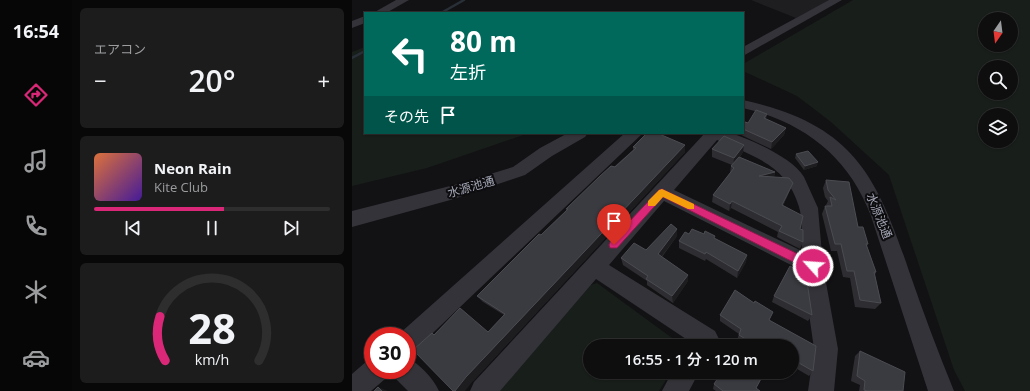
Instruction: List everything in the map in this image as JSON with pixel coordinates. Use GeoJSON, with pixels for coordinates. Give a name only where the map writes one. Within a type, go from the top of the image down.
{"type":"FeatureCollection","features":[{"type":"Feature","properties":{"kind":"street"},"geometry":{"type":"LineString","coordinates":[[380,12],[404,0]]}},
{"type":"Feature","properties":{"kind":"street"},"geometry":{"type":"LineString","coordinates":[[744,51],[837,0]]}},
{"type":"Feature","properties":{"kind":"street"},"geometry":{"type":"LineString","coordinates":[[352,25],[364,19]]}},
{"type":"Feature","properties":{"kind":"street","name":"水源池通"},"geometry":{"type":"LineString","coordinates":[[744,104],[777,114],[809,129],[839,152],[864,181],[882,222],[941,391]]}},
{"type":"Feature","properties":{"kind":"street","name":"水源池通"},"geometry":{"type":"LineString","coordinates":[[352,219],[454,192],[519,171],[546,152],[578,134]]}},
{"type":"Feature","properties":{"kind":"street"},"geometry":{"type":"LineString","coordinates":[[416,334],[634,134]]}},
{"type":"Feature","properties":{"kind":"street"},"geometry":{"type":"LineString","coordinates":[[483,391],[714,134]]}},
{"type":"Feature","properties":{"kind":"street"},"geometry":{"type":"LineString","coordinates":[[717,134],[773,158],[795,177],[809,208],[813,266],[826,349],[821,391]]}},
{"type":"Feature","properties":{"kind":"street"},"geometry":{"type":"LineString","coordinates":[[662,192],[813,266]]}},
{"type":"Feature","properties":{"kind":"street"},"geometry":{"type":"LineString","coordinates":[[594,267],[707,339]]}},
{"type":"Feature","properties":{"kind":"street"},"geometry":{"type":"LineString","coordinates":[[352,391],[366,379]]}},
{"type":"Feature","properties":{"kind":"street"},"geometry":{"type":"LineString","coordinates":[[414,379],[426,391]]}},
{"type":"Feature","properties":{"kind":"street"},"geometry":{"type":"LineString","coordinates":[[675,391],[682,379]]}},
{"type":"Feature","properties":{"kind":"shaded area"},"geometry":{"type":"Polygon","coordinates":[[[751,0],[832,0],[796,18],[751,0]]]}},
{"type":"Feature","properties":{"kind":"shaded area"},"geometry":{"type":"Polygon","coordinates":[[[853,0],[1030,0],[1030,391],[965,391],[954,370],[889,175],[831,122],[797,96],[744,71],[744,63],[853,0]]]}},
{"type":"Feature","properties":{"kind":"shaded area"},"geometry":{"type":"Polygon","coordinates":[[[364,47],[364,134],[526,134],[427,168],[352,186],[352,52],[364,47]]]}},
{"type":"Feature","properties":{"kind":"shaded area"},"geometry":{"type":"Polygon","coordinates":[[[597,283],[673,339],[583,339],[583,379],[667,379],[659,391],[497,391],[591,285],[597,283]]]}},
{"type":"Feature","properties":{"kind":"building"},"geometry":{"type":"Polygon","coordinates":[[[756,110],[767,114],[764,118],[786,128],[772,142],[744,129],[745,122],[748,123],[756,110]]]}},
{"type":"Feature","properties":{"kind":"building"},"geometry":{"type":"Polygon","coordinates":[[[646,134],[659,134],[685,145],[466,377],[455,391],[453,391],[416,353],[416,347],[432,333],[434,335],[460,308],[488,332],[505,314],[477,296],[539,234],[541,235],[568,209],[566,209],[600,176],[611,166],[615,167],[636,148],[633,147],[646,134]]]}},
{"type":"Feature","properties":{"kind":"building"},"geometry":{"type":"Polygon","coordinates":[[[724,136],[744,145],[734,158],[712,149],[724,136]]]}},
{"type":"Feature","properties":{"kind":"building"},"geometry":{"type":"Polygon","coordinates":[[[808,151],[818,162],[805,166],[796,154],[808,151]]]}},
{"type":"Feature","properties":{"kind":"building"},"geometry":{"type":"Polygon","coordinates":[[[739,157],[775,172],[759,176],[789,178],[793,183],[782,205],[803,216],[800,229],[803,230],[803,242],[779,231],[782,226],[732,201],[730,204],[713,195],[734,168],[731,166],[739,157]]]}},
{"type":"Feature","properties":{"kind":"building"},"geometry":{"type":"Polygon","coordinates":[[[826,180],[849,182],[858,227],[863,227],[868,244],[866,244],[876,272],[874,272],[881,303],[860,300],[854,271],[847,271],[841,244],[835,244],[825,206],[832,206],[830,197],[836,200],[828,190],[826,180]]]}},
{"type":"Feature","properties":{"kind":"building"},"geometry":{"type":"Polygon","coordinates":[[[671,224],[677,229],[658,254],[688,275],[672,296],[646,279],[648,276],[621,258],[634,243],[646,250],[671,224]]]}},
{"type":"Feature","properties":{"kind":"building"},"geometry":{"type":"Polygon","coordinates":[[[692,229],[704,234],[705,231],[715,236],[714,238],[747,255],[738,271],[706,252],[705,254],[679,241],[685,232],[689,234],[692,229]]]}},
{"type":"Feature","properties":{"kind":"building"},"geometry":{"type":"Polygon","coordinates":[[[790,266],[806,275],[812,315],[774,296],[790,266]]]}},
{"type":"Feature","properties":{"kind":"building"},"geometry":{"type":"Polygon","coordinates":[[[735,290],[754,303],[755,301],[773,312],[769,320],[816,346],[813,371],[799,363],[799,339],[746,339],[739,335],[741,329],[720,315],[735,290]]]}},
{"type":"Feature","properties":{"kind":"building"},"geometry":{"type":"Polygon","coordinates":[[[860,351],[905,372],[903,391],[864,390],[865,381],[857,376],[860,351]]]}},
{"type":"Feature","properties":{"kind":"building"},"geometry":{"type":"Polygon","coordinates":[[[717,379],[761,379],[756,388],[760,391],[723,391],[714,384],[717,379]]]}},
{"type":"Feature","properties":{"kind":"building"},"geometry":{"type":"Polygon","coordinates":[[[378,387],[382,391],[374,391],[378,387]]]}},
{"type":"Feature","properties":{"kind":"waterway"},"geometry":{"type":"LineString","coordinates":[[443,12],[464,0]]}},
{"type":"Feature","properties":{"kind":"waterway"},"geometry":{"type":"LineString","coordinates":[[352,58],[364,52]]}},
{"type":"Feature","properties":{"kind":"slow traffic"},"geometry":{"type":"LineString","coordinates":[[652,203],[662,192],[691,206]]}},
{"type":"Feature","properties":{"kind":"route"},"geometry":{"type":"LineString","coordinates":[[614,245],[662,192],[813,266]]}}]}
